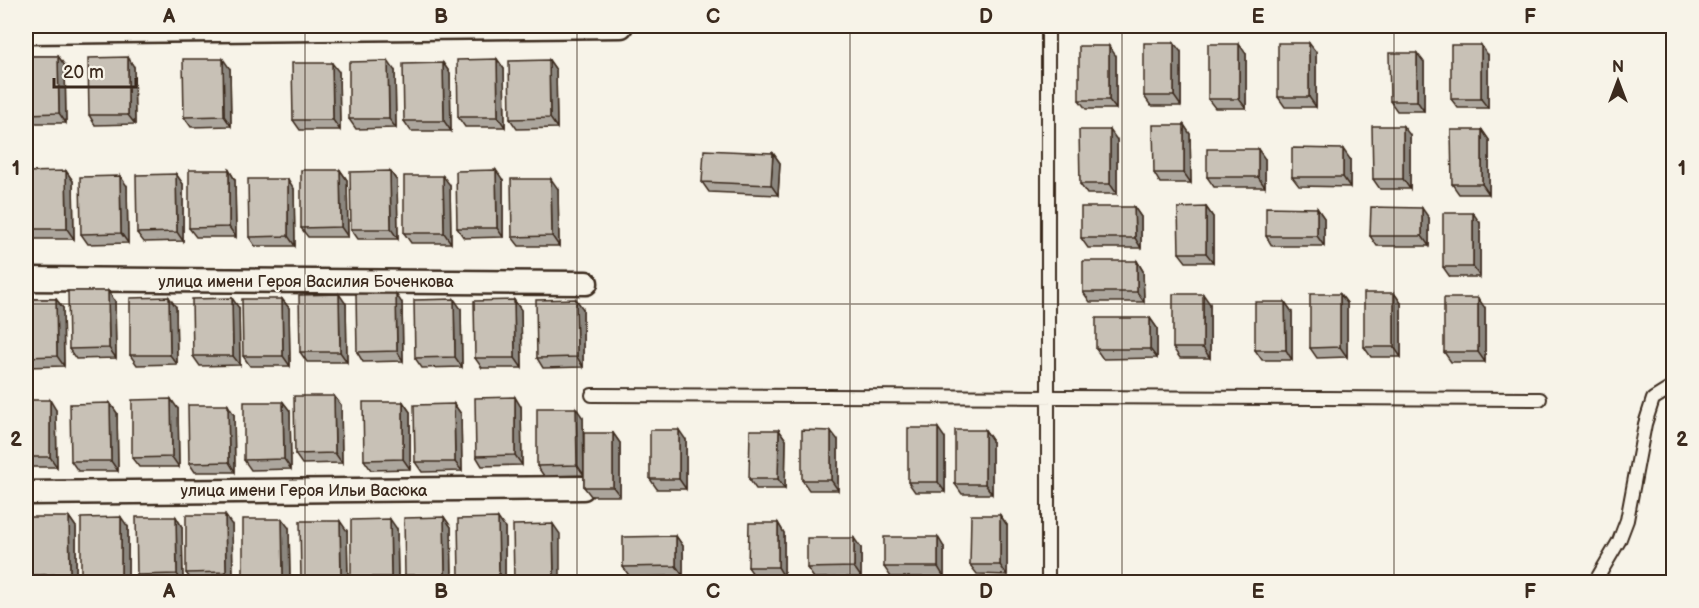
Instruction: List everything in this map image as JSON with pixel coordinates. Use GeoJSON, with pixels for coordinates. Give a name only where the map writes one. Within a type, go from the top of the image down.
{"type":"FeatureCollection","features":[{"type":"Feature","properties":{"kind":"street"},"geometry":{"type":"LineString","coordinates":[[26,32],[621,26]]}},
{"type":"Feature","properties":{"kind":"street","name":"улица имени Героя Василия Боченкова"},"geometry":{"type":"LineString","coordinates":[[26,279],[586,283]]}},
{"type":"Feature","properties":{"kind":"street","name":"улица имени Героя Ильи Васюка"},"geometry":{"type":"LineString","coordinates":[[26,493],[584,488]]}},
{"type":"Feature","properties":{"kind":"lane"},"geometry":{"type":"LineString","coordinates":[[1048,26],[1048,582]]}},
{"type":"Feature","properties":{"kind":"lane"},"geometry":{"type":"LineString","coordinates":[[1595,582],[1619,541],[1627,520],[1645,424],[1653,399],[1674,386]]}},
{"type":"Feature","properties":{"kind":"lane"},"geometry":{"type":"LineString","coordinates":[[592,395],[1539,399]]}},
{"type":"Feature","properties":{"kind":"building"},"geometry":{"type":"Polygon","coordinates":[[[1144,43],[1174,43],[1174,96],[1144,96],[1144,43]]]}},
{"type":"Feature","properties":{"kind":"building"},"geometry":{"type":"Polygon","coordinates":[[[1278,43],[1309,43],[1309,97],[1278,97],[1278,43]]]}},
{"type":"Feature","properties":{"kind":"building"},"geometry":{"type":"Polygon","coordinates":[[[1208,44],[1239,44],[1239,99],[1208,99],[1208,44]]]}},
{"type":"Feature","properties":{"kind":"building"},"geometry":{"type":"Polygon","coordinates":[[[1451,45],[1481,45],[1481,99],[1451,99],[1451,45]]]}},
{"type":"Feature","properties":{"kind":"building"},"geometry":{"type":"Polygon","coordinates":[[[1079,46],[1109,46],[1109,100],[1079,100],[1079,46]]]}},
{"type":"Feature","properties":{"kind":"building"},"geometry":{"type":"Polygon","coordinates":[[[1389,53],[1417,53],[1417,101],[1390,101],[1389,53]]]}},
{"type":"Feature","properties":{"kind":"building"},"geometry":{"type":"Polygon","coordinates":[[[26,56],[58,56],[59,113],[26,114],[26,56]]]}},
{"type":"Feature","properties":{"kind":"building"},"geometry":{"type":"Polygon","coordinates":[[[128,57],[128,115],[89,115],[88,58],[128,57]]]}},
{"type":"Feature","properties":{"kind":"building"},"geometry":{"type":"Polygon","coordinates":[[[183,59],[223,59],[224,116],[184,117],[183,59]]]}},
{"type":"Feature","properties":{"kind":"building"},"geometry":{"type":"Polygon","coordinates":[[[497,59],[498,117],[458,117],[457,60],[497,59]]]}},
{"type":"Feature","properties":{"kind":"building"},"geometry":{"type":"Polygon","coordinates":[[[549,60],[550,118],[510,119],[509,61],[549,60]]]}},
{"type":"Feature","properties":{"kind":"building"},"geometry":{"type":"Polygon","coordinates":[[[388,61],[389,119],[349,119],[349,62],[388,61]]]}},
{"type":"Feature","properties":{"kind":"building"},"geometry":{"type":"Polygon","coordinates":[[[292,63],[332,63],[333,120],[293,120],[292,63]]]}},
{"type":"Feature","properties":{"kind":"building"},"geometry":{"type":"Polygon","coordinates":[[[443,63],[444,121],[404,121],[403,64],[443,63]]]}},
{"type":"Feature","properties":{"kind":"building"},"geometry":{"type":"Polygon","coordinates":[[[1153,125],[1184,125],[1184,173],[1154,173],[1153,125]]]}},
{"type":"Feature","properties":{"kind":"building"},"geometry":{"type":"Polygon","coordinates":[[[1372,126],[1403,126],[1403,179],[1373,179],[1372,126]]]}},
{"type":"Feature","properties":{"kind":"building"},"geometry":{"type":"Polygon","coordinates":[[[1079,130],[1110,130],[1110,184],[1080,184],[1079,130]]]}},
{"type":"Feature","properties":{"kind":"building"},"geometry":{"type":"Polygon","coordinates":[[[1451,130],[1482,130],[1482,184],[1452,184],[1451,130]]]}},
{"type":"Feature","properties":{"kind":"building"},"geometry":{"type":"Polygon","coordinates":[[[1292,148],[1343,149],[1343,177],[1292,177],[1292,148]]]}},
{"type":"Feature","properties":{"kind":"building"},"geometry":{"type":"Polygon","coordinates":[[[1207,149],[1258,149],[1258,177],[1207,177],[1207,149]]]}},
{"type":"Feature","properties":{"kind":"building"},"geometry":{"type":"Polygon","coordinates":[[[704,150],[773,153],[771,185],[702,182],[704,150]]]}},
{"type":"Feature","properties":{"kind":"building"},"geometry":{"type":"Polygon","coordinates":[[[189,170],[229,170],[229,227],[189,228],[189,170]]]}},
{"type":"Feature","properties":{"kind":"building"},"geometry":{"type":"Polygon","coordinates":[[[301,170],[340,170],[341,227],[301,228],[301,170]]]}},
{"type":"Feature","properties":{"kind":"building"},"geometry":{"type":"Polygon","coordinates":[[[496,170],[497,228],[457,228],[456,171],[496,170]]]}},
{"type":"Feature","properties":{"kind":"building"},"geometry":{"type":"Polygon","coordinates":[[[66,171],[67,229],[27,229],[26,172],[66,171]]]}},
{"type":"Feature","properties":{"kind":"building"},"geometry":{"type":"Polygon","coordinates":[[[390,171],[391,229],[351,229],[350,172],[390,171]]]}},
{"type":"Feature","properties":{"kind":"building"},"geometry":{"type":"Polygon","coordinates":[[[176,174],[177,232],[137,233],[136,175],[176,174]]]}},
{"type":"Feature","properties":{"kind":"building"},"geometry":{"type":"Polygon","coordinates":[[[120,176],[121,233],[81,234],[80,177],[120,176]]]}},
{"type":"Feature","properties":{"kind":"building"},"geometry":{"type":"Polygon","coordinates":[[[404,176],[443,176],[444,233],[404,233],[404,176]]]}},
{"type":"Feature","properties":{"kind":"building"},"geometry":{"type":"Polygon","coordinates":[[[248,179],[288,179],[288,236],[249,237],[248,179]]]}},
{"type":"Feature","properties":{"kind":"building"},"geometry":{"type":"Polygon","coordinates":[[[511,179],[551,179],[552,236],[512,237],[511,179]]]}},
{"type":"Feature","properties":{"kind":"building"},"geometry":{"type":"Polygon","coordinates":[[[1081,207],[1134,207],[1135,238],[1081,238],[1081,207]]]}},
{"type":"Feature","properties":{"kind":"building"},"geometry":{"type":"Polygon","coordinates":[[[1206,207],[1206,253],[1179,253],[1178,208],[1206,207]]]}},
{"type":"Feature","properties":{"kind":"building"},"geometry":{"type":"Polygon","coordinates":[[[1266,207],[1317,208],[1317,236],[1266,236],[1266,207]]]}},
{"type":"Feature","properties":{"kind":"building"},"geometry":{"type":"Polygon","coordinates":[[[1371,207],[1422,208],[1422,236],[1370,236],[1371,207]]]}},
{"type":"Feature","properties":{"kind":"building"},"geometry":{"type":"Polygon","coordinates":[[[1443,213],[1473,213],[1473,267],[1443,267],[1443,213]]]}},
{"type":"Feature","properties":{"kind":"building"},"geometry":{"type":"Polygon","coordinates":[[[1083,261],[1137,261],[1137,292],[1083,292],[1083,261]]]}},
{"type":"Feature","properties":{"kind":"building"},"geometry":{"type":"Polygon","coordinates":[[[68,291],[108,291],[109,348],[69,349],[68,291]]]}},
{"type":"Feature","properties":{"kind":"building"},"geometry":{"type":"Polygon","coordinates":[[[1364,293],[1394,293],[1394,347],[1364,347],[1364,293]]]}},
{"type":"Feature","properties":{"kind":"building"},"geometry":{"type":"Polygon","coordinates":[[[339,294],[340,352],[300,352],[299,295],[339,294]]]}},
{"type":"Feature","properties":{"kind":"building"},"geometry":{"type":"Polygon","coordinates":[[[356,294],[396,294],[397,351],[357,352],[356,294]]]}},
{"type":"Feature","properties":{"kind":"building"},"geometry":{"type":"Polygon","coordinates":[[[1173,294],[1203,294],[1203,348],[1173,348],[1173,294]]]}},
{"type":"Feature","properties":{"kind":"building"},"geometry":{"type":"Polygon","coordinates":[[[1310,294],[1340,294],[1340,347],[1310,348],[1310,294]]]}},
{"type":"Feature","properties":{"kind":"building"},"geometry":{"type":"Polygon","coordinates":[[[169,297],[170,355],[130,355],[130,298],[169,297]]]}},
{"type":"Feature","properties":{"kind":"building"},"geometry":{"type":"Polygon","coordinates":[[[232,298],[233,356],[193,356],[192,299],[232,298]]]}},
{"type":"Feature","properties":{"kind":"building"},"geometry":{"type":"Polygon","coordinates":[[[1444,298],[1478,298],[1478,352],[1444,352],[1444,298]]]}},
{"type":"Feature","properties":{"kind":"building"},"geometry":{"type":"Polygon","coordinates":[[[26,299],[56,299],[57,356],[26,357],[26,299]]]}},
{"type":"Feature","properties":{"kind":"building"},"geometry":{"type":"Polygon","coordinates":[[[242,299],[282,299],[283,356],[243,356],[242,299]]]}},
{"type":"Feature","properties":{"kind":"building"},"geometry":{"type":"Polygon","coordinates":[[[454,299],[455,357],[415,358],[414,300],[454,299]]]}},
{"type":"Feature","properties":{"kind":"building"},"geometry":{"type":"Polygon","coordinates":[[[576,299],[577,357],[537,358],[536,300],[576,299]]]}},
{"type":"Feature","properties":{"kind":"building"},"geometry":{"type":"Polygon","coordinates":[[[514,300],[515,358],[475,358],[474,301],[514,300]]]}},
{"type":"Feature","properties":{"kind":"building"},"geometry":{"type":"Polygon","coordinates":[[[1255,302],[1285,302],[1286,350],[1255,350],[1255,302]]]}},
{"type":"Feature","properties":{"kind":"building"},"geometry":{"type":"Polygon","coordinates":[[[1096,318],[1150,318],[1150,349],[1096,349],[1096,318]]]}},
{"type":"Feature","properties":{"kind":"building"},"geometry":{"type":"Polygon","coordinates":[[[294,396],[334,396],[335,453],[295,454],[294,396]]]}},
{"type":"Feature","properties":{"kind":"building"},"geometry":{"type":"Polygon","coordinates":[[[515,397],[515,455],[476,456],[475,398],[515,397]]]}},
{"type":"Feature","properties":{"kind":"building"},"geometry":{"type":"Polygon","coordinates":[[[171,399],[172,457],[132,458],[132,400],[171,399]]]}},
{"type":"Feature","properties":{"kind":"building"},"geometry":{"type":"Polygon","coordinates":[[[26,400],[50,400],[50,457],[26,457],[26,400]]]}},
{"type":"Feature","properties":{"kind":"building"},"geometry":{"type":"Polygon","coordinates":[[[244,402],[283,402],[284,459],[244,460],[244,402]]]}},
{"type":"Feature","properties":{"kind":"building"},"geometry":{"type":"Polygon","coordinates":[[[363,402],[403,402],[403,459],[364,460],[363,402]]]}},
{"type":"Feature","properties":{"kind":"building"},"geometry":{"type":"Polygon","coordinates":[[[110,403],[111,461],[71,461],[70,404],[110,403]]]}},
{"type":"Feature","properties":{"kind":"building"},"geometry":{"type":"Polygon","coordinates":[[[454,404],[455,462],[415,462],[414,405],[454,404]]]}},
{"type":"Feature","properties":{"kind":"building"},"geometry":{"type":"Polygon","coordinates":[[[188,405],[228,405],[229,462],[189,463],[188,405]]]}},
{"type":"Feature","properties":{"kind":"building"},"geometry":{"type":"Polygon","coordinates":[[[537,408],[576,408],[577,465],[537,466],[537,408]]]}},
{"type":"Feature","properties":{"kind":"building"},"geometry":{"type":"Polygon","coordinates":[[[908,428],[938,428],[938,482],[908,482],[908,428]]]}},
{"type":"Feature","properties":{"kind":"building"},"geometry":{"type":"Polygon","coordinates":[[[650,430],[679,430],[679,479],[650,479],[650,430]]]}},
{"type":"Feature","properties":{"kind":"building"},"geometry":{"type":"Polygon","coordinates":[[[750,430],[779,430],[778,479],[749,479],[750,430]]]}},
{"type":"Feature","properties":{"kind":"building"},"geometry":{"type":"Polygon","coordinates":[[[802,430],[831,431],[831,480],[802,480],[802,430]]]}},
{"type":"Feature","properties":{"kind":"building"},"geometry":{"type":"Polygon","coordinates":[[[955,430],[985,430],[985,484],[955,484],[955,430]]]}},
{"type":"Feature","properties":{"kind":"building"},"geometry":{"type":"Polygon","coordinates":[[[584,433],[613,433],[613,487],[584,487],[584,433]]]}},
{"type":"Feature","properties":{"kind":"building"},"geometry":{"type":"Polygon","coordinates":[[[186,515],[225,515],[226,572],[186,573],[186,515]]]}},
{"type":"Feature","properties":{"kind":"building"},"geometry":{"type":"Polygon","coordinates":[[[971,515],[1000,515],[1000,565],[970,565],[971,515]]]}},
{"type":"Feature","properties":{"kind":"building"},"geometry":{"type":"Polygon","coordinates":[[[29,517],[69,517],[70,574],[30,575],[29,517]]]}},
{"type":"Feature","properties":{"kind":"building"},"geometry":{"type":"Polygon","coordinates":[[[121,517],[121,575],[81,575],[81,518],[121,517]]]}},
{"type":"Feature","properties":{"kind":"building"},"geometry":{"type":"Polygon","coordinates":[[[136,517],[176,517],[177,574],[137,575],[136,517]]]}},
{"type":"Feature","properties":{"kind":"building"},"geometry":{"type":"Polygon","coordinates":[[[444,517],[445,575],[405,575],[404,518],[444,517]]]}},
{"type":"Feature","properties":{"kind":"building"},"geometry":{"type":"Polygon","coordinates":[[[498,518],[499,576],[459,576],[458,519],[498,518]]]}},
{"type":"Feature","properties":{"kind":"building"},"geometry":{"type":"Polygon","coordinates":[[[243,519],[282,519],[283,576],[243,576],[243,519]]]}},
{"type":"Feature","properties":{"kind":"building"},"geometry":{"type":"Polygon","coordinates":[[[390,519],[391,577],[351,577],[351,520],[390,519]]]}},
{"type":"Feature","properties":{"kind":"building"},"geometry":{"type":"Polygon","coordinates":[[[300,521],[340,521],[341,579],[301,579],[300,521]]]}},
{"type":"Feature","properties":{"kind":"building"},"geometry":{"type":"Polygon","coordinates":[[[749,523],[778,523],[778,567],[748,567],[749,523]]]}},
{"type":"Feature","properties":{"kind":"building"},"geometry":{"type":"Polygon","coordinates":[[[553,524],[554,582],[514,582],[513,525],[553,524]]]}},
{"type":"Feature","properties":{"kind":"building"},"geometry":{"type":"Polygon","coordinates":[[[676,536],[676,566],[623,567],[623,537],[676,536]]]}},
{"type":"Feature","properties":{"kind":"building"},"geometry":{"type":"Polygon","coordinates":[[[884,537],[938,537],[938,567],[884,567],[884,537]]]}},
{"type":"Feature","properties":{"kind":"building"},"geometry":{"type":"Polygon","coordinates":[[[807,538],[854,538],[854,567],[807,568],[807,538]]]}}]}
